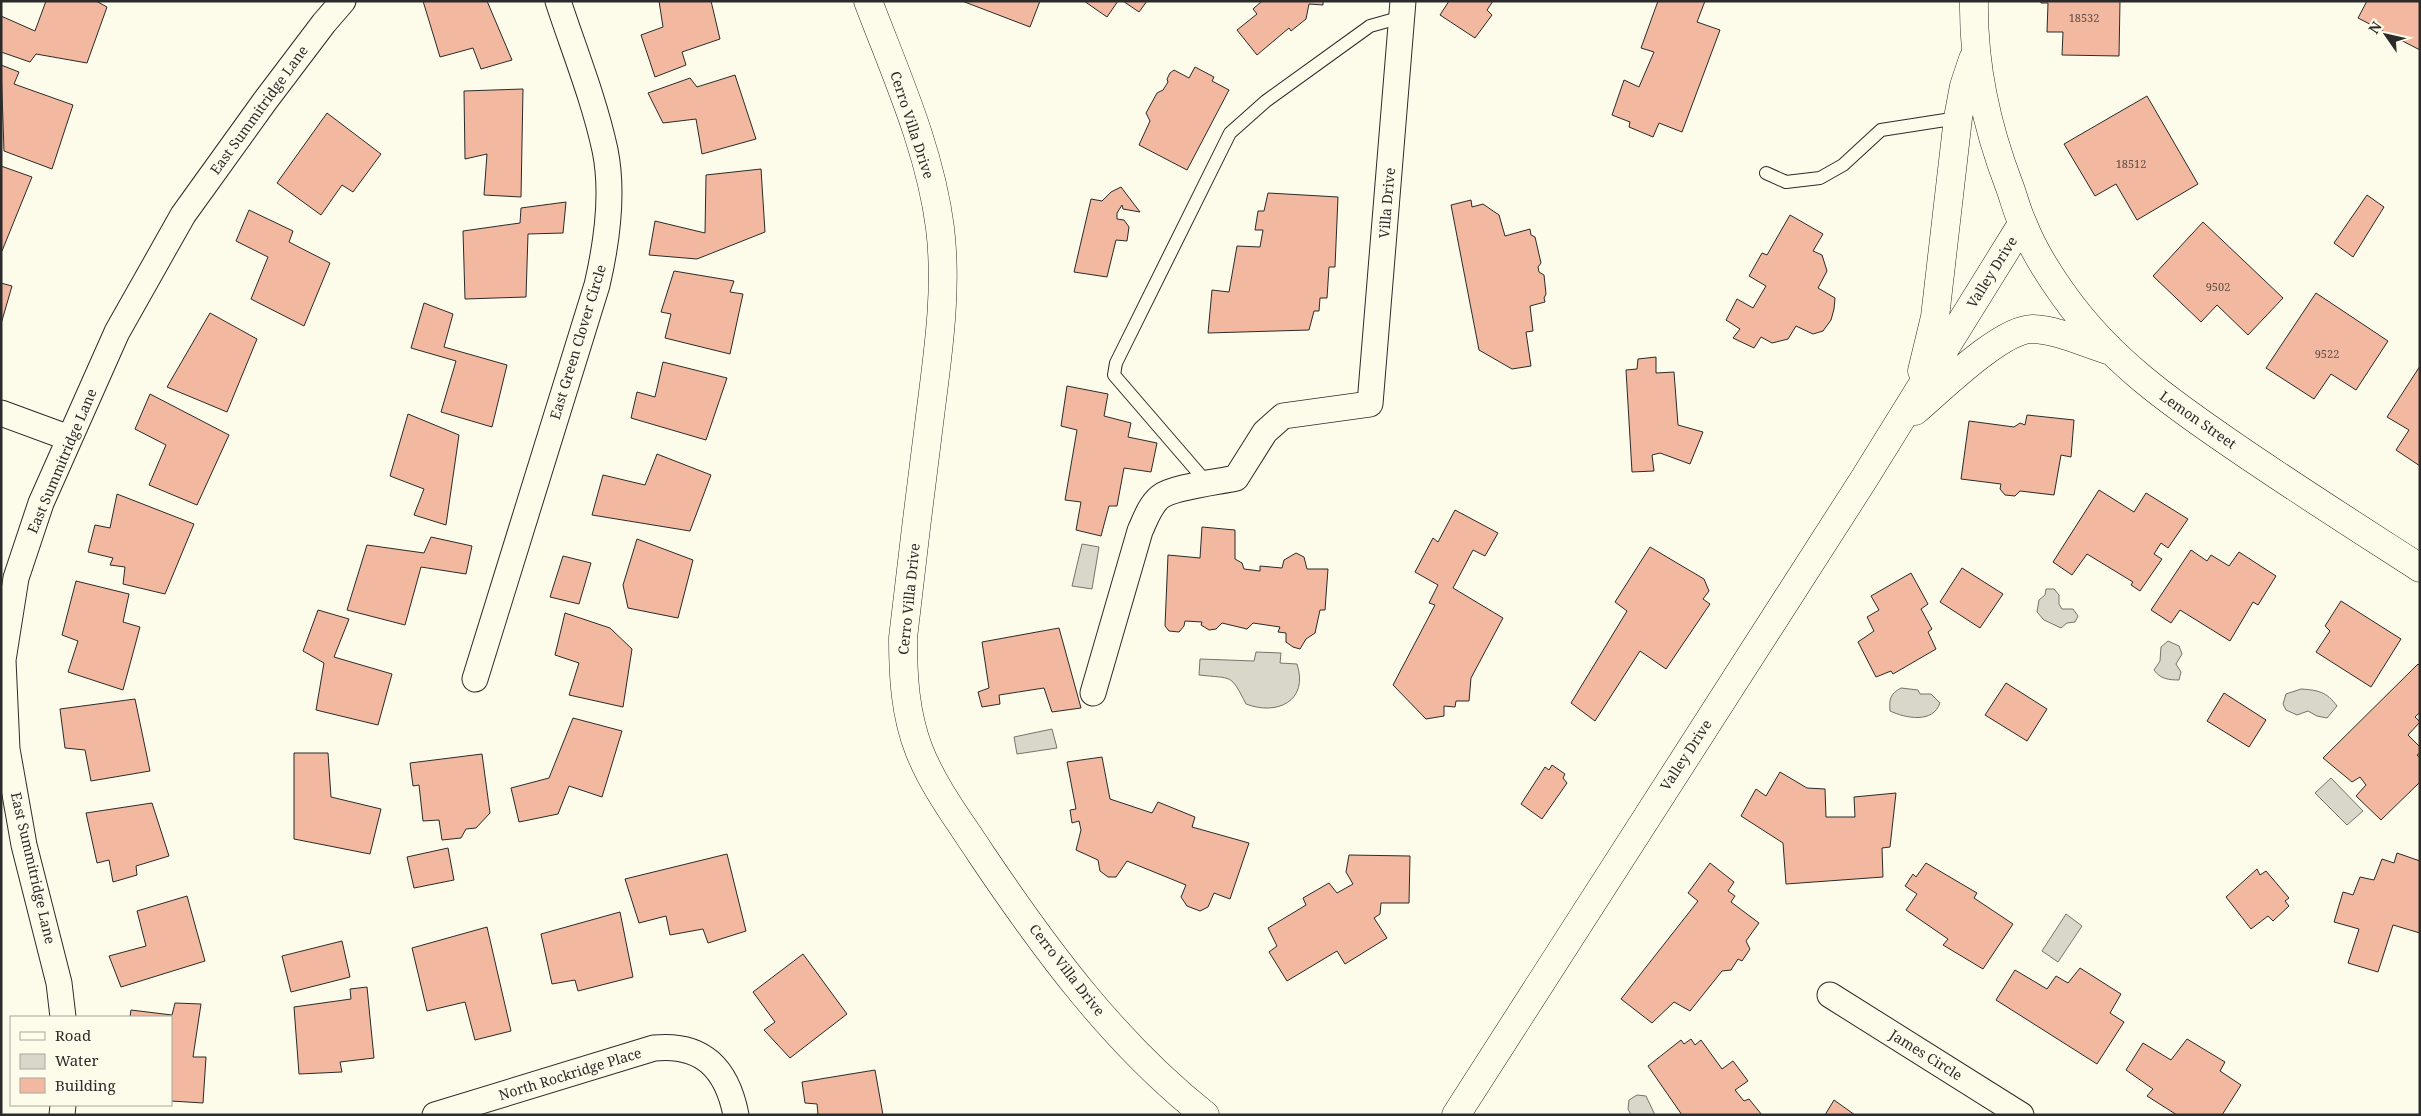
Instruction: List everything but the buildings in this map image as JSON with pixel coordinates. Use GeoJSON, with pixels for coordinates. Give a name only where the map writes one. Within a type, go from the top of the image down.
{"type":"FeatureCollection","features":[{"type":"Feature","properties":{"kind":"street","name":"East Summitridge Lane"},"geometry":{"type":"LineString","coordinates":[[63,1016],[59,983],[24,845],[7,749],[3,660],[16,578],[41,504],[117,332],[182,215],[265,100],[343,1]]}},
{"type":"Feature","properties":{"kind":"street","name":"East Green Clover Circle"},"geometry":{"type":"LineString","coordinates":[[475,679],[597,285],[605,250],[609,194],[605,151],[558,1]]}},
{"type":"Feature","properties":{"kind":"street","name":"Cerro Villa Drive"},"geometry":{"type":"LineString","coordinates":[[868,1],[908,106],[930,173],[940,228],[943,284],[940,336],[902,638],[903,679],[909,714],[918,748],[932,779],[1007,891],[1088,1000],[1112,1028],[1199,1113]]}},
{"type":"Feature","properties":{"kind":"street","name":"Valley Drive"},"geometry":{"type":"LineString","coordinates":[[1456,1115],[1897,427],[2022,224],[1984,110],[1975,53],[1974,1]]}},
{"type":"Feature","properties":{"kind":"street","name":"Villa Drive"},"geometry":{"type":"LineString","coordinates":[[1208,484],[1236,478],[1265,432],[1283,416],[1370,404],[1402,9]]}},
{"type":"Feature","properties":{"kind":"street","name":"Valley Drive"},"geometry":{"type":"LineString","coordinates":[[1916,395],[1934,316],[1958,118],[1964,86],[1975,53]]}},
{"type":"Feature","properties":{"kind":"street","name":"Lemon Street"},"geometry":{"type":"LineString","coordinates":[[2022,224],[2064,297],[2111,352],[2159,394],[2420,568]]}},
{"type":"Feature","properties":{"kind":"street"},"geometry":{"type":"LineString","coordinates":[[1897,427],[1995,344],[2013,333],[2032,329],[2056,333],[2111,352]]}},
{"type":"Feature","properties":{"kind":"street"},"geometry":{"type":"LineString","coordinates":[[1,413],[70,438]]}},
{"type":"Feature","properties":{"kind":"street"},"geometry":{"type":"LineString","coordinates":[[1093,693],[1128,566],[1150,509],[1160,497],[1180,490],[1208,484]]}},
{"type":"Feature","properties":{"kind":"street","name":"James Circle"},"geometry":{"type":"LineString","coordinates":[[1830,995],[2021,1115]]}},
{"type":"Feature","properties":{"kind":"street","name":"North Rockridge Place"},"geometry":{"type":"LineString","coordinates":[[435,1115],[654,1048],[673,1046],[689,1049],[715,1065],[725,1081],[736,1115]]}},
{"type":"Feature","properties":{"kind":"lane"},"geometry":{"type":"LineString","coordinates":[[1208,484],[1114,375],[1116,363],[1230,133],[1266,101],[1370,26],[1402,9]]}},
{"type":"Feature","properties":{"kind":"lane"},"geometry":{"type":"LineString","coordinates":[[1766,173],[1786,182],[1820,178],[1843,165],[1881,130],[1958,118]]}},
{"type":"Feature","properties":{"kind":"water"},"geometry":{"type":"Polygon","coordinates":[[[1082,544],[1099,547],[1092,589],[1072,586],[1082,544]]]}},
{"type":"Feature","properties":{"kind":"water"},"geometry":{"type":"Polygon","coordinates":[[[2046,589],[2054,589],[2059,595],[2059,604],[2062,609],[2073,609],[2078,616],[2075,622],[2067,623],[2061,628],[2044,620],[2037,612],[2039,600],[2045,595],[2046,589]]]}},
{"type":"Feature","properties":{"kind":"water"},"geometry":{"type":"Polygon","coordinates":[[[2168,641],[2179,646],[2182,654],[2176,664],[2181,672],[2179,680],[2165,678],[2154,670],[2160,661],[2161,647],[2168,641]]]}},
{"type":"Feature","properties":{"kind":"water"},"geometry":{"type":"Polygon","coordinates":[[[1256,652],[1281,653],[1280,663],[1297,664],[1300,677],[1298,688],[1288,702],[1269,708],[1246,704],[1237,687],[1229,679],[1199,675],[1200,659],[1254,661],[1256,652]]]}},
{"type":"Feature","properties":{"kind":"water"},"geometry":{"type":"Polygon","coordinates":[[[1901,688],[1918,690],[1920,694],[1931,694],[1940,703],[1936,710],[1925,717],[1918,718],[1896,714],[1890,711],[1890,700],[1894,692],[1901,688]]]}},
{"type":"Feature","properties":{"kind":"water"},"geometry":{"type":"Polygon","coordinates":[[[2301,689],[2322,693],[2337,706],[2327,718],[2317,716],[2308,711],[2297,715],[2286,710],[2283,704],[2286,694],[2301,689]]]}},
{"type":"Feature","properties":{"kind":"water"},"geometry":{"type":"Polygon","coordinates":[[[1052,729],[1057,748],[1017,754],[1014,737],[1052,729]]]}},
{"type":"Feature","properties":{"kind":"water"},"geometry":{"type":"Polygon","coordinates":[[[2331,778],[2363,811],[2347,825],[2315,793],[2331,778]]]}},
{"type":"Feature","properties":{"kind":"water"},"geometry":{"type":"Polygon","coordinates":[[[2066,914],[2082,926],[2058,962],[2042,951],[2066,914]]]}},
{"type":"Feature","properties":{"kind":"water"},"geometry":{"type":"Polygon","coordinates":[[[1637,1095],[1646,1096],[1655,1115],[1631,1115],[1628,1109],[1629,1100],[1637,1095]]]}}]}
